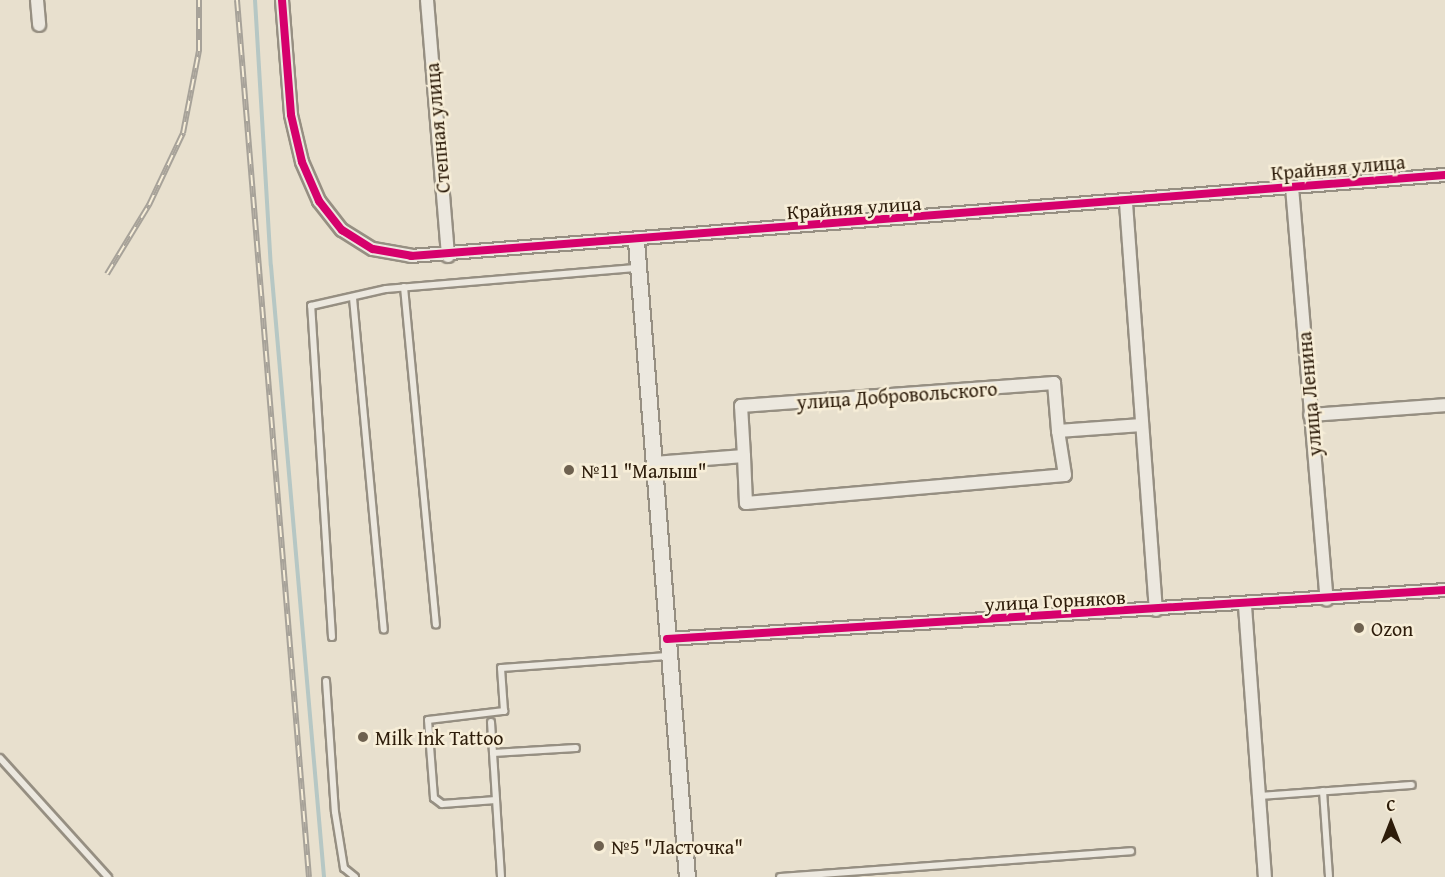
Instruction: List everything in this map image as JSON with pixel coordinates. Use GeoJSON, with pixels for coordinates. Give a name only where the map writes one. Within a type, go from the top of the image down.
{"type":"FeatureCollection","features":[{"type":"Feature","properties":{"kind":"street"},"geometry":{"type":"LineString","coordinates":[[37,0],[39,25]]}},
{"type":"Feature","properties":{"kind":"street","name":"Крайняя улица"},"geometry":{"type":"LineString","coordinates":[[282,0],[291,115],[302,162],[319,201],[342,230],[374,249],[448,256],[1445,176]]}},
{"type":"Feature","properties":{"kind":"street","name":"Степная улица"},"geometry":{"type":"LineString","coordinates":[[427,0],[448,256]]}},
{"type":"Feature","properties":{"kind":"street","name":"улица Ленина"},"geometry":{"type":"LineString","coordinates":[[1292,187],[1327,600]]}},
{"type":"Feature","properties":{"kind":"street"},"geometry":{"type":"LineString","coordinates":[[1126,203],[1156,610]]}},
{"type":"Feature","properties":{"kind":"street"},"geometry":{"type":"LineString","coordinates":[[636,241],[687,877]]}},
{"type":"Feature","properties":{"kind":"street","name":"улица Добровольского"},"geometry":{"type":"LineString","coordinates":[[1054,383],[1065,475],[746,503],[744,456],[741,406],[1054,383]]}},
{"type":"Feature","properties":{"kind":"street"},"geometry":{"type":"LineString","coordinates":[[1310,415],[1445,405]]}},
{"type":"Feature","properties":{"kind":"street"},"geometry":{"type":"LineString","coordinates":[[1058,431],[1143,425]]}},
{"type":"Feature","properties":{"kind":"street"},"geometry":{"type":"LineString","coordinates":[[654,463],[744,456]]}},
{"type":"Feature","properties":{"kind":"street","name":"улица Горняков"},"geometry":{"type":"LineString","coordinates":[[667,639],[1245,606],[1445,590]]}},
{"type":"Feature","properties":{"kind":"street"},"geometry":{"type":"LineString","coordinates":[[1245,606],[1265,877]]}},
{"type":"Feature","properties":{"kind":"lane"},"geometry":{"type":"LineString","coordinates":[[332,637],[311,306],[404,287],[638,267]]}},
{"type":"Feature","properties":{"kind":"lane"},"geometry":{"type":"LineString","coordinates":[[404,287],[436,624]]}},
{"type":"Feature","properties":{"kind":"lane"},"geometry":{"type":"LineString","coordinates":[[352,298],[384,630]]}},
{"type":"Feature","properties":{"kind":"lane"},"geometry":{"type":"LineString","coordinates":[[496,800],[442,804],[434,798],[428,720],[504,711],[501,668],[668,656]]}},
{"type":"Feature","properties":{"kind":"lane"},"geometry":{"type":"LineString","coordinates":[[326,681],[337,823],[344,868],[355,877]]}},
{"type":"Feature","properties":{"kind":"lane"},"geometry":{"type":"LineString","coordinates":[[490,722],[501,877]]}},
{"type":"Feature","properties":{"kind":"lane"},"geometry":{"type":"LineString","coordinates":[[493,753],[576,748]]}},
{"type":"Feature","properties":{"kind":"lane"},"geometry":{"type":"LineString","coordinates":[[0,758],[108,877]]}},
{"type":"Feature","properties":{"kind":"lane"},"geometry":{"type":"LineString","coordinates":[[1259,796],[1412,785]]}},
{"type":"Feature","properties":{"kind":"lane"},"geometry":{"type":"LineString","coordinates":[[1323,791],[1329,877]]}},
{"type":"Feature","properties":{"kind":"lane"},"geometry":{"type":"LineString","coordinates":[[780,877],[1131,851]]}},
{"type":"Feature","properties":{"kind":"waterway"},"geometry":{"type":"LineString","coordinates":[[255,0],[271,266],[324,877]]}},
{"type":"Feature","properties":{"kind":"railway"},"geometry":{"type":"LineString","coordinates":[[107,274],[149,205],[183,133],[199,51],[199,0]]}},
{"type":"Feature","properties":{"kind":"railway"},"geometry":{"type":"LineString","coordinates":[[237,0],[309,877]]}},
{"type":"Feature","properties":{"kind":"cycle path"},"geometry":{"type":"LineString","coordinates":[[282,0],[291,115],[302,162],[319,201],[342,230],[373,249],[411,256],[1445,175]]}},
{"type":"Feature","properties":{"kind":"cycle path"},"geometry":{"type":"LineString","coordinates":[[667,639],[1445,590]]}},
{"type":"Feature","properties":{"kind":"place","name":"№11 \"Малыш\""},"geometry":{"type":"Point","coordinates":[569,470]}},
{"type":"Feature","properties":{"kind":"place","name":"Ozon"},"geometry":{"type":"Point","coordinates":[1359,628]}},
{"type":"Feature","properties":{"kind":"place","name":"Milk Ink Tattoo"},"geometry":{"type":"Point","coordinates":[363,737]}},
{"type":"Feature","properties":{"kind":"place","name":"№5 \"Ласточка\""},"geometry":{"type":"Point","coordinates":[599,846]}}]}
